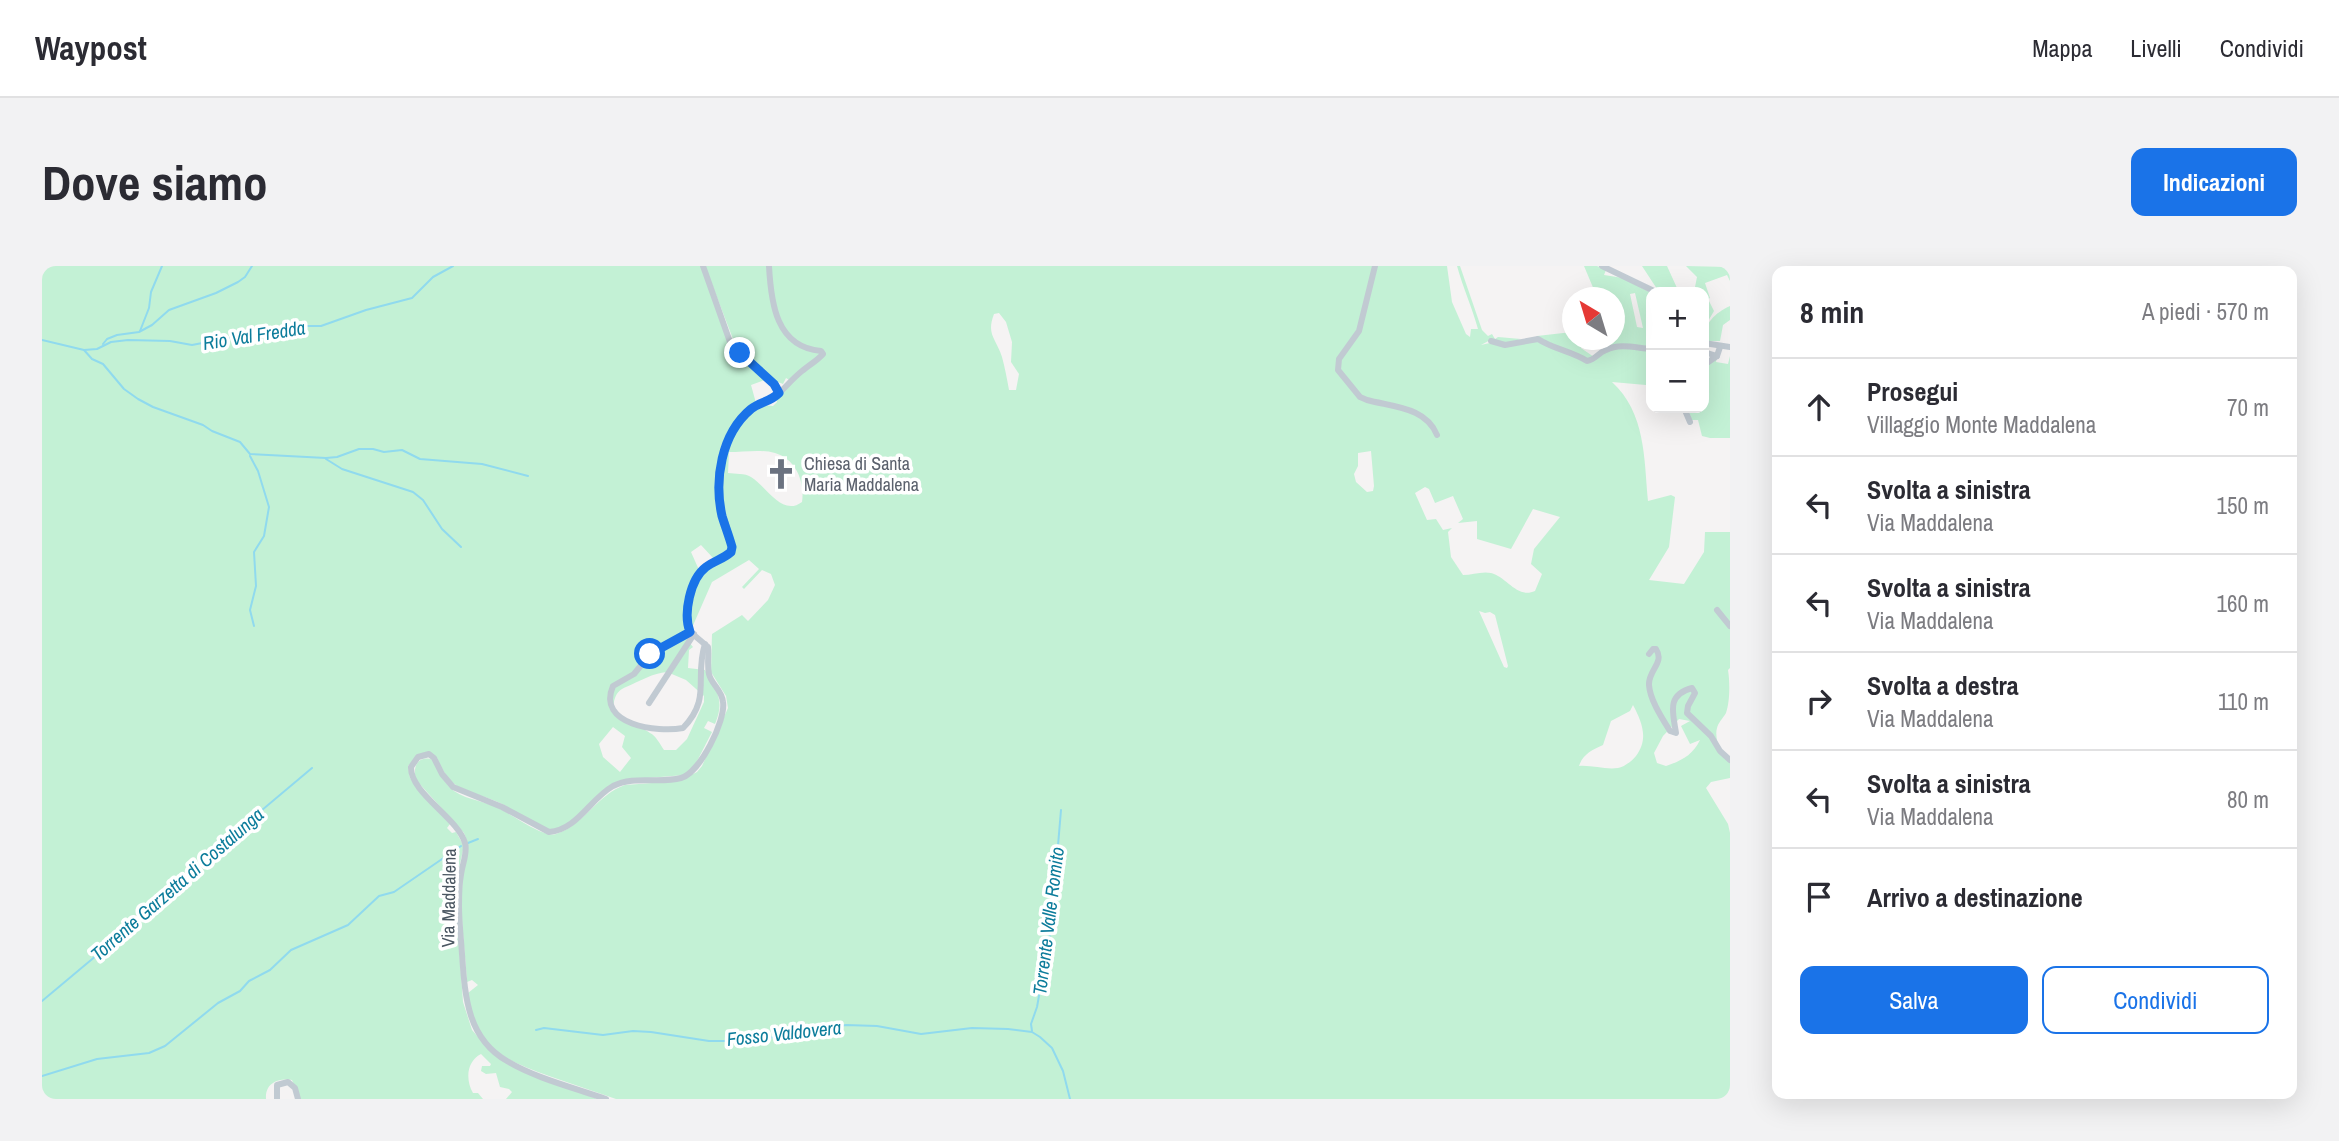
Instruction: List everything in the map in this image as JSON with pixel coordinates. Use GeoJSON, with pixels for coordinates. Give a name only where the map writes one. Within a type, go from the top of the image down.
{"type":"FeatureCollection","features":[{"type":"Feature","properties":{"kind":"street"},"geometry":{"type":"LineString","coordinates":[[703,266],[730,342],[774,384],[779,393]]}},
{"type":"Feature","properties":{"kind":"street"},"geometry":{"type":"LineString","coordinates":[[692,633],[652,652],[634,674],[612,687],[609,702],[611,710],[617,716],[657,730],[683,728],[697,711],[701,702],[701,662],[705,644],[688,626],[689,606],[696,581],[703,569],[723,558],[732,549],[721,513],[720,497],[720,478],[726,444],[734,428],[749,410],[761,402],[773,399],[823,353],[797,344],[783,329],[777,315],[769,266]]}},
{"type":"Feature","properties":{"kind":"street"},"geometry":{"type":"LineString","coordinates":[[1374,266],[1359,331],[1339,360],[1338,370],[1360,397],[1416,411],[1431,422],[1437,435]]}},
{"type":"Feature","properties":{"kind":"street"},"geometry":{"type":"LineString","coordinates":[[1602,266],[1646,287]]}},
{"type":"Feature","properties":{"kind":"street"},"geometry":{"type":"LineString","coordinates":[[1491,341],[1505,345],[1538,339],[1548,346],[1570,352],[1587,361],[1616,346],[1646,349]]}},
{"type":"Feature","properties":{"kind":"street"},"geometry":{"type":"LineString","coordinates":[[1709,344],[1730,347]]}},
{"type":"Feature","properties":{"kind":"street"},"geometry":{"type":"LineString","coordinates":[[1709,362],[1717,356],[1720,347]]}},
{"type":"Feature","properties":{"kind":"street"},"geometry":{"type":"LineString","coordinates":[[1709,354],[1717,356]]}},
{"type":"Feature","properties":{"kind":"street"},"geometry":{"type":"LineString","coordinates":[[1686,413],[1690,422]]}},
{"type":"Feature","properties":{"kind":"street"},"geometry":{"type":"LineString","coordinates":[[1717,610],[1730,626]]}},
{"type":"Feature","properties":{"kind":"street"},"geometry":{"type":"LineString","coordinates":[[649,703],[692,633]]}},
{"type":"Feature","properties":{"kind":"street","name":"Via Maddalena"},"geometry":{"type":"LineString","coordinates":[[606,1099],[513,1064],[493,1051],[476,1030],[469,1015],[464,986],[459,909],[460,877],[466,848],[461,835],[414,779],[411,767],[418,757],[429,754],[453,787],[502,807],[539,829],[555,832],[576,820],[603,793],[619,783],[683,778],[698,767],[715,732],[724,705],[709,675],[708,649],[705,644]]}},
{"type":"Feature","properties":{"kind":"street"},"geometry":{"type":"LineString","coordinates":[[1649,654],[1653,649],[1659,653],[1660,659],[1650,675],[1650,689],[1670,731],[1676,733],[1672,708],[1676,698],[1683,691],[1692,688],[1695,693],[1687,713],[1711,736],[1720,751],[1730,760]]}},
{"type":"Feature","properties":{"kind":"street"},"geometry":{"type":"LineString","coordinates":[[277,1099],[277,1085],[288,1082],[295,1088],[298,1099]]}},
{"type":"Feature","properties":{"kind":"green space"},"geometry":{"type":"Polygon","coordinates":[[[42,266],[701,266],[727,339],[747,362],[767,379],[751,385],[756,403],[738,421],[724,445],[719,473],[729,545],[727,552],[714,559],[701,545],[691,552],[699,570],[684,632],[667,642],[688,636],[690,638],[688,641],[693,647],[689,650],[688,668],[705,670],[718,696],[718,716],[715,724],[708,721],[704,728],[712,732],[694,767],[685,775],[623,780],[564,826],[550,831],[519,816],[504,805],[456,785],[449,779],[437,758],[418,755],[408,766],[410,778],[450,824],[447,828],[452,833],[456,832],[464,846],[459,868],[445,889],[457,919],[463,1002],[472,1030],[495,1055],[597,1099],[506,1099],[512,1092],[500,1087],[496,1073],[486,1074],[481,1071],[482,1066],[491,1064],[481,1054],[470,1066],[468,1076],[473,1093],[478,1093],[483,1099],[300,1099],[292,1080],[287,1080],[270,1085],[266,1099],[42,1099],[42,266]],[[667,672],[622,689],[616,696],[614,705],[625,720],[652,734],[664,750],[676,750],[687,739],[704,702],[704,696],[686,680],[667,672]],[[613,727],[599,744],[603,757],[620,772],[631,758],[622,747],[625,736],[613,727]]]}},
{"type":"Feature","properties":{"kind":"green space"},"geometry":{"type":"Polygon","coordinates":[[[705,266],[1447,266],[1452,302],[1466,334],[1470,337],[1471,329],[1478,329],[1457,266],[1460,266],[1482,330],[1488,336],[1492,334],[1495,339],[1521,339],[1507,343],[1492,339],[1481,345],[1494,342],[1506,346],[1532,340],[1537,336],[1562,333],[1562,350],[1584,350],[1594,357],[1590,362],[1611,350],[1625,350],[1625,287],[1593,287],[1584,266],[1597,266],[1606,270],[1604,275],[1623,278],[1646,290],[1646,385],[1612,382],[1623,394],[1637,422],[1644,453],[1648,501],[1671,495],[1675,497],[1669,547],[1649,580],[1684,584],[1704,552],[1705,532],[1730,532],[1729,698],[1726,713],[1716,732],[1721,752],[1730,762],[1730,778],[1711,782],[1706,788],[1728,824],[1730,833],[1730,1099],[616,1099],[532,1070],[493,1048],[477,1027],[468,993],[478,985],[472,980],[467,982],[462,899],[466,838],[417,781],[415,767],[423,759],[433,760],[444,780],[454,791],[498,808],[544,833],[556,834],[575,824],[615,789],[625,785],[679,781],[697,772],[702,766],[728,708],[726,696],[711,672],[712,634],[742,615],[748,621],[768,600],[775,585],[771,574],[762,570],[744,589],[742,587],[759,569],[749,560],[712,582],[690,629],[697,582],[706,570],[724,560],[733,551],[721,501],[722,470],[730,439],[746,414],[760,405],[773,406],[777,402],[776,398],[791,381],[786,378],[783,384],[777,383],[733,339],[705,266]],[[1635,293],[1630,294],[1637,327],[1643,328],[1635,293]],[[999,313],[994,314],[991,332],[1002,357],[1009,390],[1016,390],[1019,374],[1011,362],[1012,342],[1006,322],[999,313]],[[1371,451],[1358,453],[1358,466],[1354,474],[1356,482],[1367,492],[1373,491],[1371,451]],[[729,452],[728,473],[751,477],[775,499],[788,506],[802,502],[798,472],[788,460],[775,453],[729,452]],[[1425,487],[1415,493],[1427,520],[1436,519],[1443,530],[1452,528],[1448,532],[1451,557],[1463,575],[1491,573],[1517,590],[1529,593],[1535,591],[1542,574],[1531,564],[1534,549],[1560,517],[1533,509],[1511,549],[1477,539],[1477,521],[1458,523],[1463,519],[1453,496],[1435,503],[1429,489],[1425,487]],[[1479,611],[1504,667],[1508,666],[1495,615],[1479,611]],[[1633,705],[1630,711],[1611,721],[1603,745],[1585,755],[1579,766],[1618,768],[1628,764],[1636,756],[1643,737],[1633,705]],[[1679,719],[1663,736],[1654,753],[1657,763],[1666,766],[1690,754],[1700,740],[1690,744],[1681,726],[1690,721],[1679,719]]]}},
{"type":"Feature","properties":{"kind":"green space"},"geometry":{"type":"Polygon","coordinates":[[[1642,266],[1667,266],[1677,287],[1656,287],[1642,266]]]}},
{"type":"Feature","properties":{"kind":"green space"},"geometry":{"type":"Polygon","coordinates":[[[1686,266],[1730,267],[1730,281],[1727,275],[1705,283],[1706,287],[1695,287],[1697,277],[1686,266]]]}},
{"type":"Feature","properties":{"kind":"green space"},"geometry":{"type":"Polygon","coordinates":[[[1709,301],[1714,311],[1709,320],[1709,301]]]}},
{"type":"Feature","properties":{"kind":"green space"},"geometry":{"type":"Polygon","coordinates":[[[1730,306],[1730,320],[1723,325],[1720,341],[1709,341],[1709,323],[1730,306]]]}},
{"type":"Feature","properties":{"kind":"green space"},"geometry":{"type":"Polygon","coordinates":[[[1730,356],[1730,438],[1702,436],[1698,420],[1692,420],[1689,413],[1709,413],[1709,363],[1717,357],[1716,362],[1728,364],[1730,356]]]}},
{"type":"Feature","properties":{"kind":"waterway"},"geometry":{"type":"LineString","coordinates":[[140,331],[162,266]]}},
{"type":"Feature","properties":{"kind":"waterway"},"geometry":{"type":"LineString","coordinates":[[103,344],[117,335],[139,332],[169,310],[238,282],[252,266]]}},
{"type":"Feature","properties":{"kind":"waterway","name":"Rio Val Fredda"},"geometry":{"type":"LineString","coordinates":[[42,340],[84,350],[128,340],[170,341],[192,345],[273,332],[284,326],[321,326],[412,298],[433,277],[453,266]]}},
{"type":"Feature","properties":{"kind":"waterway"},"geometry":{"type":"LineString","coordinates":[[84,350],[92,359],[103,364],[124,389],[138,399],[240,442],[250,454],[326,458],[359,449],[384,452],[402,450],[420,459],[482,464],[528,476]]}},
{"type":"Feature","properties":{"kind":"waterway"},"geometry":{"type":"LineString","coordinates":[[250,456],[258,471],[269,507],[264,536],[254,552],[256,586],[250,610],[254,626]]}},
{"type":"Feature","properties":{"kind":"waterway"},"geometry":{"type":"LineString","coordinates":[[326,459],[342,469],[413,492],[423,500],[442,529],[461,547]]}},
{"type":"Feature","properties":{"kind":"waterway","name":"Torrente Garzetta di Costalunga"},"geometry":{"type":"LineString","coordinates":[[42,1001],[152,909],[212,852],[312,768]]}},
{"type":"Feature","properties":{"kind":"waterway","name":"Torrente Valle Romito"},"geometry":{"type":"LineString","coordinates":[[1032,1031],[1031,1024],[1037,1007],[1051,928],[1061,810]]}},
{"type":"Feature","properties":{"kind":"waterway","name":"Torrente Garzetta di Costalunga"},"geometry":{"type":"LineString","coordinates":[[468,843],[478,839]]}},
{"type":"Feature","properties":{"kind":"waterway","name":"Torrente Garzetta di Costalunga"},"geometry":{"type":"LineString","coordinates":[[42,1076],[97,1059],[149,1053],[165,1046],[218,1003],[270,970],[291,950],[348,925],[379,896],[394,892],[461,846]]}},
{"type":"Feature","properties":{"kind":"waterway","name":"Fosso Valdovera"},"geometry":{"type":"LineString","coordinates":[[536,1030],[544,1028],[603,1035],[633,1031],[651,1032],[709,1041],[756,1040],[846,1025],[877,1026],[921,1034],[972,1028],[1032,1032],[1052,1048],[1063,1071],[1070,1099]]}},
{"type":"Feature","properties":{"kind":"place","name":"Chiesa di Santa Maria Maddalena"},"geometry":{"type":"Point","coordinates":[781,474]}},
{"type":"Feature","properties":{"kind":"route"},"geometry":{"type":"LineString","coordinates":[[650,654],[690,632],[688,626],[691,593],[699,575],[709,565],[731,552],[732,547],[721,513],[720,497],[720,478],[726,444],[734,428],[749,410],[761,402],[773,399],[779,393],[777,387],[740,353]]}}]}
